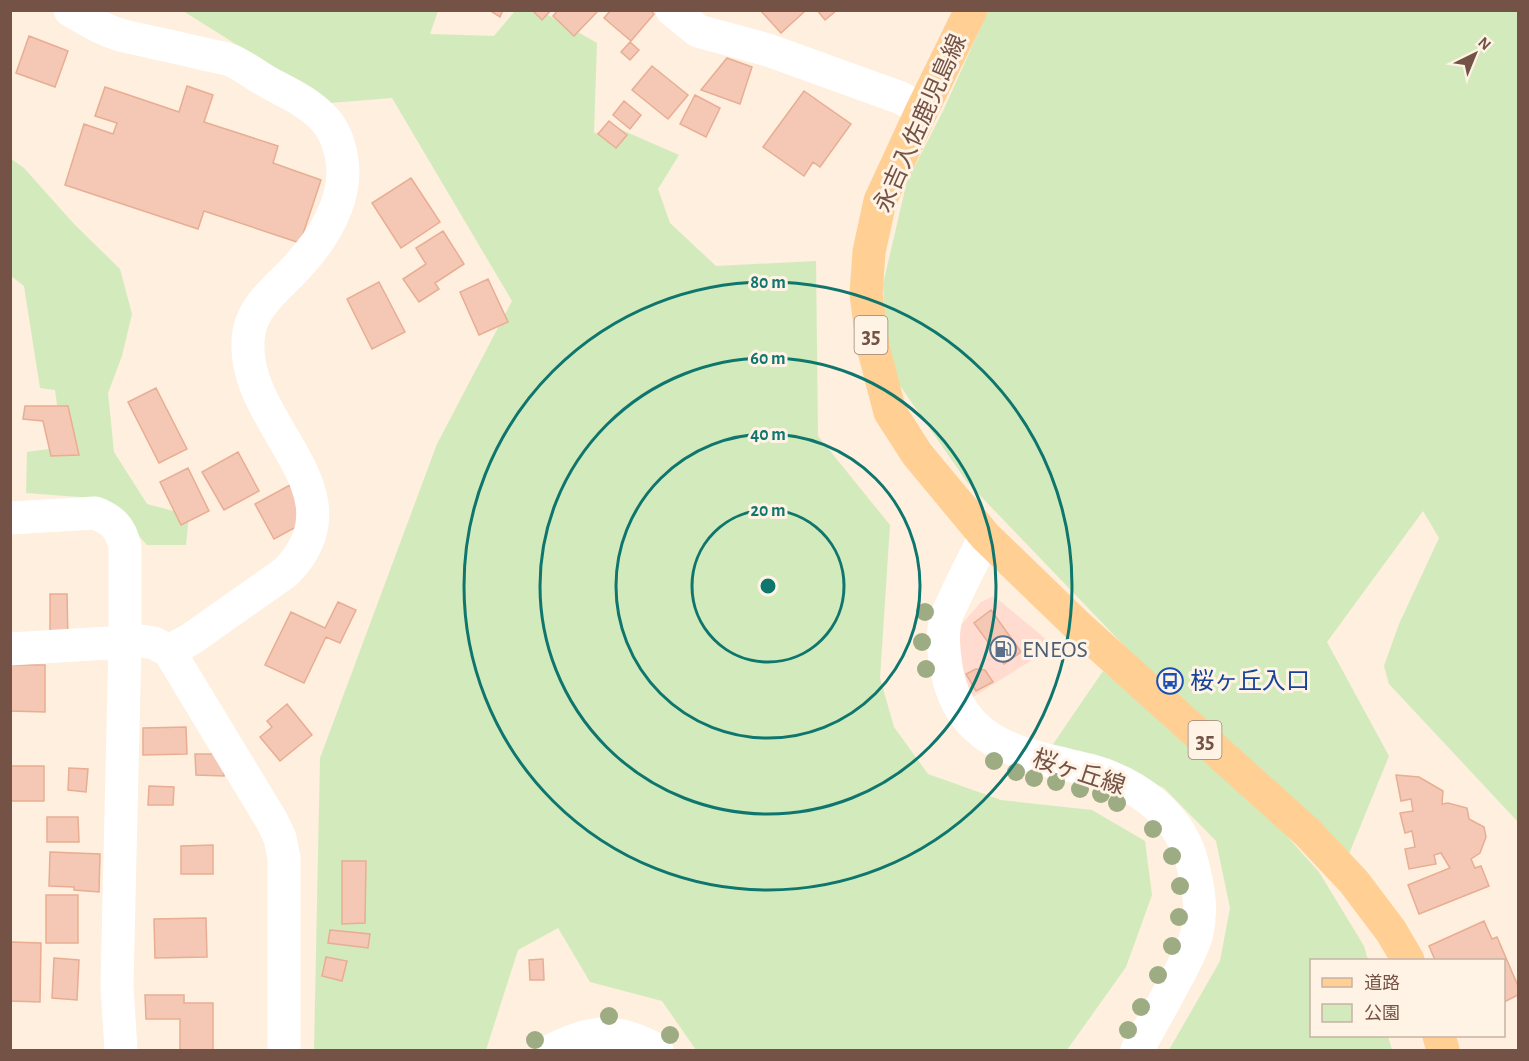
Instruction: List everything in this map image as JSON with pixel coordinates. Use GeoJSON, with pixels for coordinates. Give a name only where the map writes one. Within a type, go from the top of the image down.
{"type":"FeatureCollection","features":[{"type":"Feature","properties":{"kind":"main road","name":"永吉入佐鹿児島線"},"geometry":{"type":"LineString","coordinates":[[971,10],[880,201],[869,252],[866,294],[873,347],[890,412],[916,454],[985,536],[1079,627],[1308,833],[1354,882],[1391,931],[1406,959]]}},
{"type":"Feature","properties":{"kind":"street"},"geometry":{"type":"LineString","coordinates":[[70,10],[90,22],[121,35],[230,60],[310,105],[327,122],[336,137],[342,159],[343,181],[339,201],[330,220],[318,241],[298,266],[264,302],[255,315],[249,332],[248,353],[257,392],[305,478],[314,503],[314,524],[308,543],[298,560],[286,572],[191,639],[168,651]]}},
{"type":"Feature","properties":{"kind":"street"},"geometry":{"type":"LineString","coordinates":[[677,12],[698,31],[768,50],[901,98],[922,110]]}},
{"type":"Feature","properties":{"kind":"street"},"geometry":{"type":"LineString","coordinates":[[10,518],[95,513],[107,518],[123,534],[125,642],[117,985],[121,1050]]}},
{"type":"Feature","properties":{"kind":"street","name":"桜ヶ丘線"},"geometry":{"type":"LineString","coordinates":[[985,536],[945,619],[943,652],[949,681],[963,714],[988,737],[1019,753],[1117,780],[1144,795],[1168,815],[1190,853],[1200,897],[1197,933],[1186,961],[1137,1050]]}},
{"type":"Feature","properties":{"kind":"street"},"geometry":{"type":"LineString","coordinates":[[10,649],[141,641],[154,643],[168,651],[272,821],[280,838],[284,858],[284,1050]]}},
{"type":"Feature","properties":{"kind":"street"},"geometry":{"type":"LineString","coordinates":[[552,1050],[574,1039],[599,1034],[622,1035],[657,1050]]}},
{"type":"Feature","properties":{"kind":"shaded area","name":"ENEOS"},"geometry":{"type":"Polygon","coordinates":[[[994,596],[1054,646],[973,697],[962,676],[957,652],[961,625],[981,602],[994,596]]]}},
{"type":"Feature","properties":{"kind":"green space"},"geometry":{"type":"Polygon","coordinates":[[[183,11],[438,11],[430,34],[494,36],[515,11],[541,11],[597,43],[594,133],[622,130],[679,155],[658,189],[670,223],[716,266],[816,261],[818,436],[890,525],[880,678],[894,727],[928,774],[1001,800],[1092,810],[1145,841],[1152,895],[1126,967],[1067,1050],[696,1050],[662,1001],[590,982],[558,928],[518,950],[486,1050],[314,1050],[320,758],[437,444],[512,301],[392,98],[330,103],[183,11]]]}},
{"type":"Feature","properties":{"kind":"green space"},"geometry":{"type":"Polygon","coordinates":[[[988,11],[1518,11],[1518,822],[1389,684],[1384,666],[1399,624],[1439,538],[1423,511],[1327,642],[1389,756],[1349,854],[1162,685],[967,482],[887,367],[883,284],[907,181],[943,111],[988,11]]]}},
{"type":"Feature","properties":{"kind":"green space"},"geometry":{"type":"Polygon","coordinates":[[[10,158],[24,168],[74,224],[120,269],[132,314],[122,356],[108,393],[114,452],[147,504],[189,515],[186,545],[147,545],[106,499],[26,493],[27,452],[63,447],[55,390],[40,388],[24,286],[11,276],[10,158]]]}},
{"type":"Feature","properties":{"kind":"green space"},"geometry":{"type":"Polygon","coordinates":[[[1103,671],[1252,797],[1319,872],[1364,946],[1368,959],[1310,959],[1310,1037],[1388,1037],[1392,1050],[1169,1050],[1220,961],[1230,908],[1216,841],[1164,788],[1105,761],[1049,750],[1103,671]]]}},
{"type":"Feature","properties":{"kind":"building"},"geometry":{"type":"Polygon","coordinates":[[[489,10],[503,10],[500,17],[489,10]]]}},
{"type":"Feature","properties":{"kind":"building"},"geometry":{"type":"Polygon","coordinates":[[[532,10],[551,10],[542,20],[532,10]]]}},
{"type":"Feature","properties":{"kind":"building"},"geometry":{"type":"Polygon","coordinates":[[[558,10],[595,10],[597,12],[574,36],[553,16],[558,10]]]}},
{"type":"Feature","properties":{"kind":"building"},"geometry":{"type":"Polygon","coordinates":[[[611,10],[650,10],[654,14],[631,41],[604,18],[611,10]]]}},
{"type":"Feature","properties":{"kind":"building"},"geometry":{"type":"Polygon","coordinates":[[[760,10],[802,10],[804,12],[781,33],[760,10]]]}},
{"type":"Feature","properties":{"kind":"building"},"geometry":{"type":"Polygon","coordinates":[[[817,10],[837,10],[825,20],[817,10]]]}},
{"type":"Feature","properties":{"kind":"building"},"geometry":{"type":"Polygon","coordinates":[[[29,36],[68,51],[55,87],[16,73],[29,36]]]}},
{"type":"Feature","properties":{"kind":"building"},"geometry":{"type":"Polygon","coordinates":[[[630,42],[639,50],[630,60],[621,52],[630,42]]]}},
{"type":"Feature","properties":{"kind":"building"},"geometry":{"type":"Polygon","coordinates":[[[727,58],[752,67],[740,104],[701,90],[727,58]]]}},
{"type":"Feature","properties":{"kind":"building"},"geometry":{"type":"Polygon","coordinates":[[[652,66],[688,95],[668,119],[632,90],[652,66]]]}},
{"type":"Feature","properties":{"kind":"building"},"geometry":{"type":"Polygon","coordinates":[[[187,86],[213,95],[204,122],[278,146],[273,163],[321,180],[300,243],[204,211],[198,229],[65,185],[84,124],[113,134],[117,123],[95,116],[105,87],[179,112],[187,86]]]}},
{"type":"Feature","properties":{"kind":"building"},"geometry":{"type":"Polygon","coordinates":[[[804,91],[851,124],[820,167],[813,162],[804,176],[763,147],[804,91]]]}},
{"type":"Feature","properties":{"kind":"building"},"geometry":{"type":"Polygon","coordinates":[[[695,95],[720,108],[706,137],[680,124],[695,95]]]}},
{"type":"Feature","properties":{"kind":"building"},"geometry":{"type":"Polygon","coordinates":[[[624,101],[641,115],[630,129],[613,115],[624,101]]]}},
{"type":"Feature","properties":{"kind":"building"},"geometry":{"type":"Polygon","coordinates":[[[609,121],[627,135],[616,148],[598,134],[609,121]]]}},
{"type":"Feature","properties":{"kind":"building"},"geometry":{"type":"Polygon","coordinates":[[[411,178],[440,222],[401,248],[372,203],[411,178]]]}},
{"type":"Feature","properties":{"kind":"building"},"geometry":{"type":"Polygon","coordinates":[[[443,231],[464,264],[435,283],[439,289],[419,302],[403,279],[426,264],[416,248],[443,231]]]}},
{"type":"Feature","properties":{"kind":"building"},"geometry":{"type":"Polygon","coordinates":[[[488,279],[508,322],[479,335],[460,292],[488,279]]]}},
{"type":"Feature","properties":{"kind":"building"},"geometry":{"type":"Polygon","coordinates":[[[379,282],[405,332],[372,349],[347,299],[379,282]]]}},
{"type":"Feature","properties":{"kind":"building"},"geometry":{"type":"Polygon","coordinates":[[[156,388],[187,449],[159,463],[128,402],[156,388]]]}},
{"type":"Feature","properties":{"kind":"building"},"geometry":{"type":"Polygon","coordinates":[[[25,406],[68,406],[79,455],[51,456],[43,421],[23,419],[25,406]]]}},
{"type":"Feature","properties":{"kind":"building"},"geometry":{"type":"Polygon","coordinates":[[[238,452],[259,491],[224,510],[202,472],[238,452]]]}},
{"type":"Feature","properties":{"kind":"building"},"geometry":{"type":"Polygon","coordinates":[[[188,468],[209,511],[181,525],[160,482],[188,468]]]}},
{"type":"Feature","properties":{"kind":"building"},"geometry":{"type":"Polygon","coordinates":[[[290,485],[309,520],[274,539],[255,504],[290,485]]]}},
{"type":"Feature","properties":{"kind":"building"},"geometry":{"type":"Polygon","coordinates":[[[50,594],[67,594],[68,642],[50,642],[50,594]]]}},
{"type":"Feature","properties":{"kind":"building"},"geometry":{"type":"Polygon","coordinates":[[[338,602],[356,610],[340,643],[326,637],[304,683],[265,665],[291,612],[325,628],[338,602]]]}},
{"type":"Feature","properties":{"kind":"building"},"geometry":{"type":"Polygon","coordinates":[[[991,610],[1021,652],[1004,664],[974,623],[991,610]]]}},
{"type":"Feature","properties":{"kind":"building"},"geometry":{"type":"Polygon","coordinates":[[[10,665],[45,665],[45,712],[10,711],[10,665]]]}},
{"type":"Feature","properties":{"kind":"building"},"geometry":{"type":"Polygon","coordinates":[[[976,669],[985,670],[993,682],[976,691],[966,674],[976,669]]]}},
{"type":"Feature","properties":{"kind":"building"},"geometry":{"type":"Polygon","coordinates":[[[287,704],[312,735],[280,761],[260,737],[272,727],[267,721],[287,704]]]}},
{"type":"Feature","properties":{"kind":"building"},"geometry":{"type":"Polygon","coordinates":[[[186,727],[187,754],[143,755],[143,728],[186,727]]]}},
{"type":"Feature","properties":{"kind":"building"},"geometry":{"type":"Polygon","coordinates":[[[195,754],[214,754],[224,764],[224,776],[196,775],[195,754]]]}},
{"type":"Feature","properties":{"kind":"building"},"geometry":{"type":"Polygon","coordinates":[[[10,766],[44,766],[44,801],[10,801],[10,766]]]}},
{"type":"Feature","properties":{"kind":"building"},"geometry":{"type":"Polygon","coordinates":[[[69,768],[88,769],[86,792],[68,790],[69,768]]]}},
{"type":"Feature","properties":{"kind":"building"},"geometry":{"type":"Polygon","coordinates":[[[1396,775],[1419,777],[1443,791],[1442,804],[1448,803],[1467,808],[1469,819],[1484,827],[1486,837],[1480,853],[1471,859],[1475,868],[1481,866],[1489,886],[1419,914],[1408,885],[1450,868],[1441,853],[1434,855],[1436,864],[1409,869],[1405,849],[1415,847],[1412,831],[1405,833],[1400,813],[1413,811],[1411,799],[1401,801],[1396,775]]]}},
{"type":"Feature","properties":{"kind":"building"},"geometry":{"type":"Polygon","coordinates":[[[149,786],[174,787],[173,805],[148,805],[149,786]]]}},
{"type":"Feature","properties":{"kind":"building"},"geometry":{"type":"Polygon","coordinates":[[[47,817],[78,817],[79,842],[47,842],[47,817]]]}},
{"type":"Feature","properties":{"kind":"building"},"geometry":{"type":"Polygon","coordinates":[[[213,845],[213,874],[181,874],[181,846],[213,845]]]}},
{"type":"Feature","properties":{"kind":"building"},"geometry":{"type":"Polygon","coordinates":[[[50,852],[100,854],[99,892],[74,890],[74,887],[49,886],[50,852]]]}},
{"type":"Feature","properties":{"kind":"building"},"geometry":{"type":"Polygon","coordinates":[[[342,861],[366,861],[365,923],[342,924],[342,861]]]}},
{"type":"Feature","properties":{"kind":"building"},"geometry":{"type":"Polygon","coordinates":[[[46,895],[78,895],[78,943],[46,943],[46,895]]]}},
{"type":"Feature","properties":{"kind":"building"},"geometry":{"type":"Polygon","coordinates":[[[206,918],[207,957],[155,958],[154,919],[206,918]]]}},
{"type":"Feature","properties":{"kind":"building"},"geometry":{"type":"Polygon","coordinates":[[[1484,921],[1492,939],[1497,937],[1518,986],[1518,995],[1505,1002],[1505,959],[1435,959],[1429,946],[1484,921]]]}},
{"type":"Feature","properties":{"kind":"building"},"geometry":{"type":"Polygon","coordinates":[[[330,930],[370,934],[368,948],[328,943],[330,930]]]}},
{"type":"Feature","properties":{"kind":"building"},"geometry":{"type":"Polygon","coordinates":[[[10,942],[41,943],[40,1002],[10,1001],[10,942]]]}},
{"type":"Feature","properties":{"kind":"building"},"geometry":{"type":"Polygon","coordinates":[[[326,957],[347,961],[342,981],[322,976],[326,957]]]}},
{"type":"Feature","properties":{"kind":"building"},"geometry":{"type":"Polygon","coordinates":[[[54,958],[79,960],[77,1000],[52,998],[54,958]]]}},
{"type":"Feature","properties":{"kind":"building"},"geometry":{"type":"Polygon","coordinates":[[[543,959],[544,980],[530,980],[529,960],[543,959]]]}},
{"type":"Feature","properties":{"kind":"building"},"geometry":{"type":"Polygon","coordinates":[[[145,995],[184,995],[184,1003],[213,1003],[213,1050],[180,1050],[180,1019],[146,1019],[145,995]]]}},
{"type":"Feature","properties":{"kind":"place","name":"ENEOS"},"geometry":{"type":"Point","coordinates":[1003,649]}},
{"type":"Feature","properties":{"kind":"place","name":"桜ヶ丘入口"},"geometry":{"type":"Point","coordinates":[1170,681]}}]}
